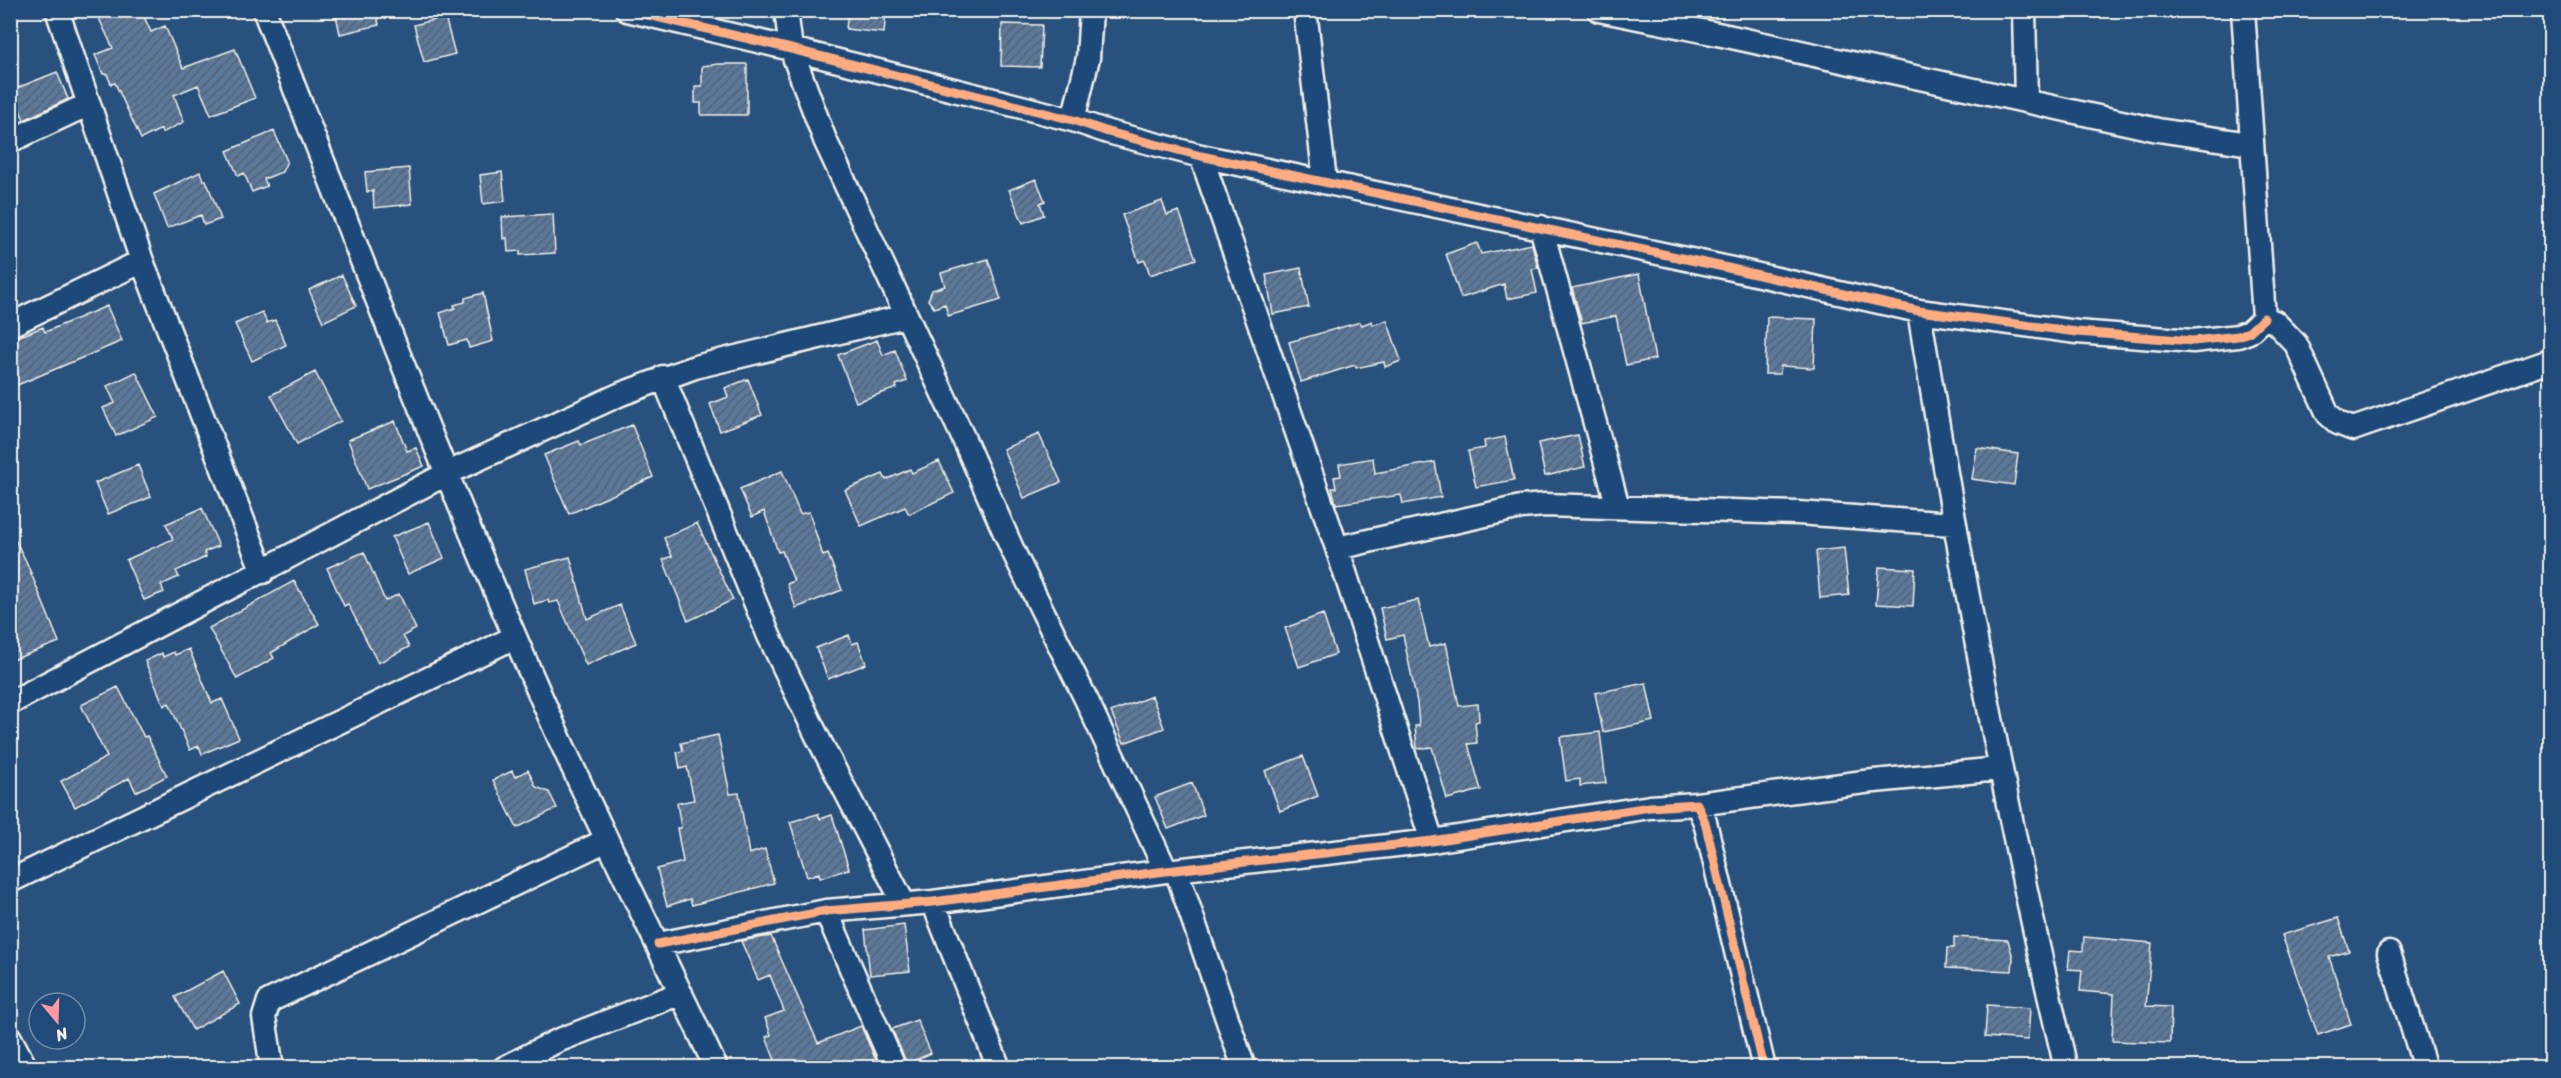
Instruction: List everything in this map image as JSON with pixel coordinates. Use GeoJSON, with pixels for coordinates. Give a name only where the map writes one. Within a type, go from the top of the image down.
{"type":"FeatureCollection","features":[{"type":"Feature","properties":{"kind":"street"},"geometry":{"type":"LineString","coordinates":[[57,10],[142,261],[263,572]]}},
{"type":"Feature","properties":{"kind":"street"},"geometry":{"type":"LineString","coordinates":[[264,10],[515,637],[607,840],[716,1068]]}},
{"type":"Feature","properties":{"kind":"street"},"geometry":{"type":"LineString","coordinates":[[627,10],[1073,120],[1108,132],[1201,156],[1541,227],[1919,311],[2077,332],[2193,341],[2238,336],[2249,332],[2264,318]]}},
{"type":"Feature","properties":{"kind":"street"},"geometry":{"type":"LineString","coordinates":[[786,10],[791,49],[825,140],[962,435],[1013,551],[1171,870],[1244,1068]]}},
{"type":"Feature","properties":{"kind":"street"},"geometry":{"type":"LineString","coordinates":[[1073,120],[1088,58],[1091,10]]}},
{"type":"Feature","properties":{"kind":"street"},"geometry":{"type":"LineString","coordinates":[[1305,10],[1324,181]]}},
{"type":"Feature","properties":{"kind":"street"},"geometry":{"type":"LineString","coordinates":[[1599,10],[2158,130],[2250,144]]}},
{"type":"Feature","properties":{"kind":"street"},"geometry":{"type":"LineString","coordinates":[[2024,10],[2026,101]]}},
{"type":"Feature","properties":{"kind":"street"},"geometry":{"type":"LineString","coordinates":[[2243,10],[2250,144],[2264,318]]}},
{"type":"Feature","properties":{"kind":"street"},"geometry":{"type":"LineString","coordinates":[[10,141],[89,104]]}},
{"type":"Feature","properties":{"kind":"street"},"geometry":{"type":"LineString","coordinates":[[1201,156],[1337,548],[1432,840]]}},
{"type":"Feature","properties":{"kind":"street"},"geometry":{"type":"LineString","coordinates":[[1541,227],[1618,507]]}},
{"type":"Feature","properties":{"kind":"street"},"geometry":{"type":"LineString","coordinates":[[10,325],[142,261]]}},
{"type":"Feature","properties":{"kind":"street"},"geometry":{"type":"LineString","coordinates":[[1919,311],[1953,524],[1999,770],[2066,1068]]}},
{"type":"Feature","properties":{"kind":"street"},"geometry":{"type":"LineString","coordinates":[[10,703],[448,473],[663,377],[727,358],[906,316]]}},
{"type":"Feature","properties":{"kind":"street"},"geometry":{"type":"LineString","coordinates":[[2264,318],[2275,322],[2296,344],[2328,414],[2338,423],[2353,429],[2550,361]]}},
{"type":"Feature","properties":{"kind":"street"},"geometry":{"type":"LineString","coordinates":[[663,377],[770,636],[817,736],[904,904]]}},
{"type":"Feature","properties":{"kind":"street"},"geometry":{"type":"LineString","coordinates":[[1337,548],[1521,507],[1545,505],[1798,513],[1953,524]]}},
{"type":"Feature","properties":{"kind":"street"},"geometry":{"type":"LineString","coordinates":[[10,881],[515,637]]}},
{"type":"Feature","properties":{"kind":"street"},"geometry":{"type":"LineString","coordinates":[[658,944],[826,911],[933,902],[1171,870],[1432,840],[1650,807],[1697,804],[1864,782],[1999,770]]}},
{"type":"Feature","properties":{"kind":"street"},"geometry":{"type":"LineString","coordinates":[[1697,804],[1706,822],[1764,1068]]}},
{"type":"Feature","properties":{"kind":"street"},"geometry":{"type":"LineString","coordinates":[[272,1068],[264,1017],[269,1001],[607,840]]}},
{"type":"Feature","properties":{"kind":"street"},"geometry":{"type":"LineString","coordinates":[[933,902],[999,1068]]}},
{"type":"Feature","properties":{"kind":"street"},"geometry":{"type":"LineString","coordinates":[[826,911],[894,1067]]}},
{"type":"Feature","properties":{"kind":"street"},"geometry":{"type":"LineString","coordinates":[[2389,953],[2425,1068]]}},
{"type":"Feature","properties":{"kind":"street"},"geometry":{"type":"LineString","coordinates":[[504,1068],[557,1041],[681,993]]}},
{"type":"Feature","properties":{"kind":"street"},"geometry":{"type":"LineString","coordinates":[[10,1038],[26,1068]]}},
{"type":"Feature","properties":{"kind":"building"},"geometry":{"type":"Polygon","coordinates":[[[95,10],[141,10],[151,32],[165,26],[183,68],[235,49],[255,98],[211,115],[198,85],[174,95],[184,122],[162,133],[161,129],[141,139],[115,83],[111,84],[107,74],[103,74],[95,55],[113,48],[95,10]]]}},
{"type":"Feature","properties":{"kind":"building"},"geometry":{"type":"Polygon","coordinates":[[[335,10],[376,10],[379,25],[340,34],[335,10]]]}},
{"type":"Feature","properties":{"kind":"building"},"geometry":{"type":"Polygon","coordinates":[[[848,10],[886,10],[884,33],[846,29],[848,10]]]}},
{"type":"Feature","properties":{"kind":"building"},"geometry":{"type":"Polygon","coordinates":[[[445,17],[455,54],[424,62],[414,25],[445,17]]]}},
{"type":"Feature","properties":{"kind":"building"},"geometry":{"type":"Polygon","coordinates":[[[1002,24],[1042,25],[1040,67],[1001,66],[1002,24]]]}},
{"type":"Feature","properties":{"kind":"building"},"geometry":{"type":"Polygon","coordinates":[[[747,64],[747,115],[701,115],[701,103],[695,103],[695,86],[702,86],[702,66],[747,64]]]}},
{"type":"Feature","properties":{"kind":"building"},"geometry":{"type":"Polygon","coordinates":[[[57,72],[68,99],[24,120],[12,90],[57,72]]]}},
{"type":"Feature","properties":{"kind":"building"},"geometry":{"type":"Polygon","coordinates":[[[274,131],[287,161],[282,172],[264,179],[267,186],[252,192],[244,173],[238,176],[227,151],[274,131]]]}},
{"type":"Feature","properties":{"kind":"building"},"geometry":{"type":"Polygon","coordinates":[[[409,168],[412,204],[374,208],[373,191],[367,192],[365,172],[409,168]]]}},
{"type":"Feature","properties":{"kind":"building"},"geometry":{"type":"Polygon","coordinates":[[[200,172],[203,180],[206,180],[221,219],[204,225],[201,215],[167,228],[154,194],[200,172]]]}},
{"type":"Feature","properties":{"kind":"building"},"geometry":{"type":"Polygon","coordinates":[[[502,172],[505,201],[483,204],[480,175],[502,172]]]}},
{"type":"Feature","properties":{"kind":"building"},"geometry":{"type":"Polygon","coordinates":[[[1036,179],[1045,201],[1040,203],[1044,215],[1023,223],[1009,190],[1036,179]]]}},
{"type":"Feature","properties":{"kind":"building"},"geometry":{"type":"Polygon","coordinates":[[[1162,201],[1167,215],[1179,211],[1196,259],[1150,275],[1145,260],[1139,262],[1122,215],[1162,201]]]}},
{"type":"Feature","properties":{"kind":"building"},"geometry":{"type":"Polygon","coordinates":[[[553,214],[555,253],[520,255],[520,251],[508,252],[507,238],[503,239],[502,217],[553,214]]]}},
{"type":"Feature","properties":{"kind":"building"},"geometry":{"type":"Polygon","coordinates":[[[1477,243],[1481,254],[1532,244],[1538,268],[1532,269],[1537,293],[1507,299],[1504,284],[1461,298],[1446,254],[1477,243]]]}},
{"type":"Feature","properties":{"kind":"building"},"geometry":{"type":"Polygon","coordinates":[[[988,259],[1001,300],[948,316],[945,304],[934,308],[928,300],[932,290],[945,286],[941,273],[988,259]]]}},
{"type":"Feature","properties":{"kind":"building"},"geometry":{"type":"Polygon","coordinates":[[[1301,268],[1309,307],[1273,314],[1266,275],[1301,268]]]}},
{"type":"Feature","properties":{"kind":"building"},"geometry":{"type":"Polygon","coordinates":[[[1639,274],[1655,359],[1626,365],[1616,316],[1582,323],[1572,288],[1639,274]]]}},
{"type":"Feature","properties":{"kind":"building"},"geometry":{"type":"Polygon","coordinates":[[[342,275],[356,306],[323,322],[309,290],[342,275]]]}},
{"type":"Feature","properties":{"kind":"building"},"geometry":{"type":"Polygon","coordinates":[[[483,293],[493,341],[469,348],[467,340],[449,345],[440,313],[465,302],[465,298],[483,293]]]}},
{"type":"Feature","properties":{"kind":"building"},"geometry":{"type":"Polygon","coordinates":[[[107,306],[122,341],[10,388],[10,340],[43,327],[45,332],[107,306]]]}},
{"type":"Feature","properties":{"kind":"building"},"geometry":{"type":"Polygon","coordinates":[[[262,312],[267,323],[275,320],[286,345],[252,361],[235,324],[262,312]]]}},
{"type":"Feature","properties":{"kind":"building"},"geometry":{"type":"Polygon","coordinates":[[[1767,317],[1816,319],[1814,368],[1781,366],[1780,374],[1765,374],[1767,317]]]}},
{"type":"Feature","properties":{"kind":"building"},"geometry":{"type":"Polygon","coordinates":[[[1387,320],[1401,361],[1385,367],[1384,362],[1356,368],[1355,365],[1301,382],[1289,342],[1360,322],[1362,325],[1372,321],[1373,325],[1387,320]]]}},
{"type":"Feature","properties":{"kind":"building"},"geometry":{"type":"Polygon","coordinates":[[[877,340],[883,355],[895,350],[907,381],[896,385],[897,388],[856,402],[838,355],[877,340]]]}},
{"type":"Feature","properties":{"kind":"building"},"geometry":{"type":"Polygon","coordinates":[[[136,372],[158,417],[116,436],[103,408],[115,403],[107,386],[136,372]]]}},
{"type":"Feature","properties":{"kind":"building"},"geometry":{"type":"Polygon","coordinates":[[[315,372],[341,421],[297,444],[271,395],[315,372]]]}},
{"type":"Feature","properties":{"kind":"building"},"geometry":{"type":"Polygon","coordinates":[[[748,379],[762,415],[720,431],[710,404],[728,397],[725,388],[748,379]]]}},
{"type":"Feature","properties":{"kind":"building"},"geometry":{"type":"Polygon","coordinates":[[[395,421],[407,451],[416,448],[424,466],[367,489],[348,440],[395,421]]]}},
{"type":"Feature","properties":{"kind":"building"},"geometry":{"type":"Polygon","coordinates":[[[632,425],[653,477],[569,514],[544,455],[579,441],[581,445],[632,425]]]}},
{"type":"Feature","properties":{"kind":"building"},"geometry":{"type":"Polygon","coordinates":[[[1039,434],[1061,482],[1024,498],[1003,449],[1039,434]]]}},
{"type":"Feature","properties":{"kind":"building"},"geometry":{"type":"Polygon","coordinates":[[[1578,435],[1585,467],[1545,476],[1538,443],[1578,435]]]}},
{"type":"Feature","properties":{"kind":"building"},"geometry":{"type":"Polygon","coordinates":[[[1505,437],[1514,480],[1476,487],[1468,451],[1485,448],[1484,441],[1505,437]]]}},
{"type":"Feature","properties":{"kind":"building"},"geometry":{"type":"Polygon","coordinates":[[[1977,448],[2018,454],[2014,485],[1972,479],[1977,448]]]}},
{"type":"Feature","properties":{"kind":"building"},"geometry":{"type":"Polygon","coordinates":[[[1373,458],[1375,473],[1435,462],[1441,497],[1403,504],[1401,495],[1336,504],[1332,488],[1336,488],[1334,477],[1341,476],[1339,464],[1373,458]]]}},
{"type":"Feature","properties":{"kind":"building"},"geometry":{"type":"Polygon","coordinates":[[[939,461],[954,493],[909,514],[905,507],[861,526],[845,490],[883,474],[886,480],[910,469],[912,473],[939,461]]]}},
{"type":"Feature","properties":{"kind":"building"},"geometry":{"type":"Polygon","coordinates":[[[138,465],[151,497],[108,514],[95,483],[138,465]]]}},
{"type":"Feature","properties":{"kind":"building"},"geometry":{"type":"Polygon","coordinates":[[[782,471],[800,514],[809,512],[823,556],[828,554],[842,590],[796,608],[787,584],[794,581],[782,551],[778,552],[764,511],[752,517],[740,489],[782,471]]]}},
{"type":"Feature","properties":{"kind":"building"},"geometry":{"type":"Polygon","coordinates":[[[202,508],[219,546],[204,552],[206,557],[176,571],[179,577],[161,585],[164,592],[144,600],[126,560],[173,539],[166,524],[202,508]]]}},
{"type":"Feature","properties":{"kind":"building"},"geometry":{"type":"Polygon","coordinates":[[[429,522],[444,558],[408,574],[392,537],[429,522]]]}},
{"type":"Feature","properties":{"kind":"building"},"geometry":{"type":"Polygon","coordinates":[[[697,523],[733,600],[688,621],[663,560],[672,556],[664,538],[697,523]]]}},
{"type":"Feature","properties":{"kind":"building"},"geometry":{"type":"Polygon","coordinates":[[[10,530],[26,561],[59,642],[10,661],[10,530]]]}},
{"type":"Feature","properties":{"kind":"building"},"geometry":{"type":"Polygon","coordinates":[[[1844,548],[1849,595],[1820,598],[1816,551],[1844,548]]]}},
{"type":"Feature","properties":{"kind":"building"},"geometry":{"type":"Polygon","coordinates":[[[364,552],[385,601],[399,594],[416,629],[403,636],[409,647],[378,663],[348,604],[344,606],[327,568],[364,552]]]}},
{"type":"Feature","properties":{"kind":"building"},"geometry":{"type":"Polygon","coordinates":[[[570,557],[587,619],[620,605],[636,643],[586,665],[558,601],[549,603],[548,600],[534,604],[525,569],[570,557]]]}},
{"type":"Feature","properties":{"kind":"building"},"geometry":{"type":"Polygon","coordinates":[[[1879,567],[1915,569],[1913,606],[1876,604],[1879,567]]]}},
{"type":"Feature","properties":{"kind":"building"},"geometry":{"type":"Polygon","coordinates":[[[294,581],[319,624],[271,653],[274,658],[237,679],[209,628],[294,581]]]}},
{"type":"Feature","properties":{"kind":"building"},"geometry":{"type":"Polygon","coordinates":[[[1418,600],[1429,647],[1446,643],[1459,706],[1478,704],[1479,721],[1475,722],[1477,743],[1468,744],[1481,790],[1447,799],[1432,747],[1417,749],[1415,726],[1419,726],[1417,702],[1403,635],[1387,639],[1380,608],[1418,600]]]}},
{"type":"Feature","properties":{"kind":"building"},"geometry":{"type":"Polygon","coordinates":[[[1323,614],[1336,654],[1299,667],[1285,628],[1323,614]]]}},
{"type":"Feature","properties":{"kind":"building"},"geometry":{"type":"Polygon","coordinates":[[[849,635],[852,644],[858,642],[866,664],[828,679],[816,648],[849,635]]]}},
{"type":"Feature","properties":{"kind":"building"},"geometry":{"type":"Polygon","coordinates":[[[189,649],[212,703],[222,699],[239,738],[202,754],[199,746],[190,750],[169,703],[164,706],[145,661],[162,653],[163,657],[189,649]]]}},
{"type":"Feature","properties":{"kind":"building"},"geometry":{"type":"Polygon","coordinates":[[[1646,683],[1654,721],[1603,732],[1595,693],[1646,683]]]}},
{"type":"Feature","properties":{"kind":"building"},"geometry":{"type":"Polygon","coordinates":[[[118,687],[167,776],[136,792],[129,778],[75,807],[61,781],[107,757],[81,705],[118,687]]]}},
{"type":"Feature","properties":{"kind":"building"},"geometry":{"type":"Polygon","coordinates":[[[1152,696],[1164,728],[1124,743],[1111,712],[1152,696]]]}},
{"type":"Feature","properties":{"kind":"building"},"geometry":{"type":"Polygon","coordinates":[[[1600,732],[1606,783],[1580,786],[1580,779],[1566,781],[1560,737],[1600,732]]]}},
{"type":"Feature","properties":{"kind":"building"},"geometry":{"type":"Polygon","coordinates":[[[718,735],[730,794],[739,793],[749,854],[765,849],[774,883],[692,905],[690,899],[667,906],[657,869],[683,862],[677,828],[681,828],[677,803],[694,800],[687,767],[680,769],[677,752],[683,751],[681,743],[718,735]]]}},
{"type":"Feature","properties":{"kind":"building"},"geometry":{"type":"Polygon","coordinates":[[[1303,756],[1318,796],[1280,811],[1265,771],[1303,756]]]}},
{"type":"Feature","properties":{"kind":"building"},"geometry":{"type":"Polygon","coordinates":[[[528,770],[536,787],[549,792],[557,808],[517,828],[493,780],[512,771],[515,777],[528,770]]]}},
{"type":"Feature","properties":{"kind":"building"},"geometry":{"type":"Polygon","coordinates":[[[1192,783],[1204,815],[1168,829],[1155,797],[1192,783]]]}},
{"type":"Feature","properties":{"kind":"building"},"geometry":{"type":"Polygon","coordinates":[[[818,814],[820,819],[832,815],[849,869],[820,878],[819,873],[807,877],[790,822],[818,814]]]}},
{"type":"Feature","properties":{"kind":"building"},"geometry":{"type":"Polygon","coordinates":[[[2338,918],[2349,951],[2329,957],[2351,1024],[2318,1035],[2282,935],[2338,918]]]}},
{"type":"Feature","properties":{"kind":"building"},"geometry":{"type":"Polygon","coordinates":[[[904,925],[910,971],[870,975],[865,930],[904,925]]]}},
{"type":"Feature","properties":{"kind":"building"},"geometry":{"type":"Polygon","coordinates":[[[771,936],[818,1043],[861,1026],[879,1067],[778,1068],[766,1037],[771,1035],[765,1018],[784,1011],[770,975],[758,980],[741,941],[771,936]]]}},
{"type":"Feature","properties":{"kind":"building"},"geometry":{"type":"Polygon","coordinates":[[[1954,937],[2008,940],[2013,958],[2012,971],[1946,968],[1947,948],[1954,948],[1954,937]]]}},
{"type":"Feature","properties":{"kind":"building"},"geometry":{"type":"Polygon","coordinates":[[[2084,937],[2152,943],[2146,1006],[2171,1007],[2170,1043],[2112,1041],[2114,994],[2080,991],[2082,970],[2068,969],[2070,950],[2083,951],[2084,937]]]}},
{"type":"Feature","properties":{"kind":"building"},"geometry":{"type":"Polygon","coordinates":[[[223,971],[240,1004],[193,1030],[175,997],[223,971]]]}},
{"type":"Feature","properties":{"kind":"building"},"geometry":{"type":"Polygon","coordinates":[[[1987,1005],[2030,1008],[2028,1040],[1985,1037],[1987,1005]]]}},
{"type":"Feature","properties":{"kind":"building"},"geometry":{"type":"Polygon","coordinates":[[[917,1020],[931,1053],[907,1064],[892,1029],[917,1020]]]}},
{"type":"Feature","properties":{"kind":"cycle path"},"geometry":{"type":"LineString","coordinates":[[627,10],[1073,120],[1108,132],[1201,156],[1919,311],[2077,332],[2193,341],[2238,336],[2249,332],[2264,318]]}},
{"type":"Feature","properties":{"kind":"cycle path"},"geometry":{"type":"LineString","coordinates":[[658,944],[826,911],[933,902],[1166,871],[1432,841],[1650,807],[1697,804],[1705,822],[1764,1068]]}}]}
